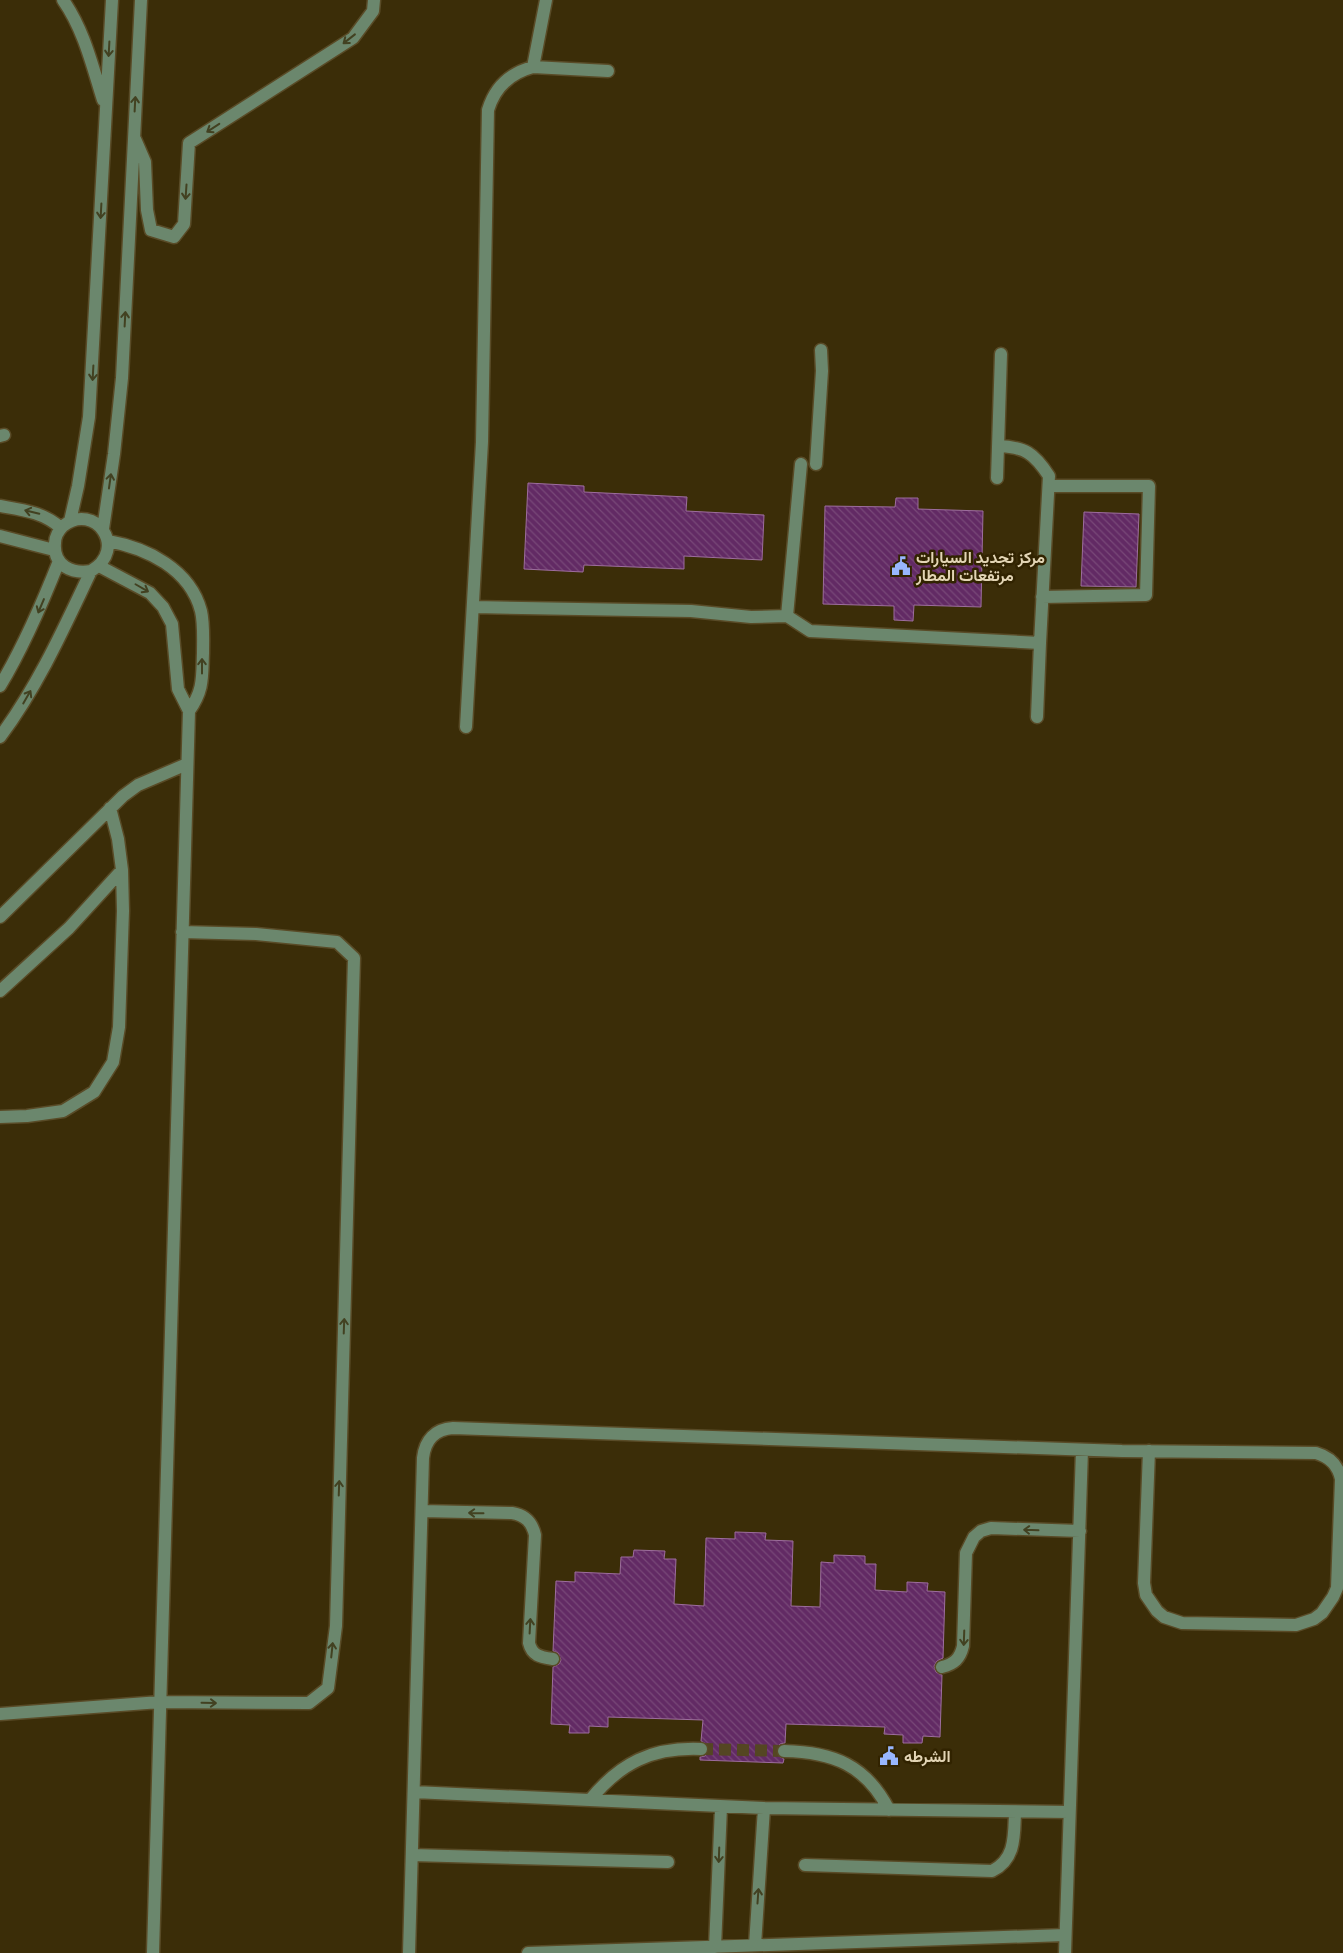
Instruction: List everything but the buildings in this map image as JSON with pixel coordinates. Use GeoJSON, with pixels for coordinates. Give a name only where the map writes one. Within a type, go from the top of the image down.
{"type":"FeatureCollection","features":[{"type":"Feature","properties":{"kind":"lane"},"geometry":{"type":"LineString","coordinates":[[62,0],[72,14],[84,39],[106,110]]}},
{"type":"Feature","properties":{"kind":"lane"},"geometry":{"type":"LineString","coordinates":[[0,686],[24,643],[40,608],[57,555],[55,538],[65,525],[80,478],[89,417],[112,0]]}},
{"type":"Feature","properties":{"kind":"lane"},"geometry":{"type":"LineString","coordinates":[[0,737],[18,714],[47,663],[95,568],[105,559],[108,550],[105,535],[120,397],[141,0]]}},
{"type":"Feature","properties":{"kind":"lane"},"geometry":{"type":"LineString","coordinates":[[134,137],[144,162],[147,210],[151,230],[174,237],[184,224],[189,143],[353,38],[373,10],[374,0]]}},
{"type":"Feature","properties":{"kind":"lane"},"geometry":{"type":"LineString","coordinates":[[533,67],[546,0]]}},
{"type":"Feature","properties":{"kind":"lane"},"geometry":{"type":"LineString","coordinates":[[466,727],[482,442],[487,120],[491,101],[502,83],[511,76],[533,67],[608,71]]}},
{"type":"Feature","properties":{"kind":"lane"},"geometry":{"type":"LineString","coordinates":[[816,464],[822,371],[821,350]]}},
{"type":"Feature","properties":{"kind":"lane"},"geometry":{"type":"LineString","coordinates":[[997,478],[1001,354]]}},
{"type":"Feature","properties":{"kind":"lane"},"geometry":{"type":"LineString","coordinates":[[998,446],[1012,446],[1027,451],[1042,465],[1049,476],[1037,717]]}},
{"type":"Feature","properties":{"kind":"lane"},"geometry":{"type":"LineString","coordinates":[[787,616],[801,464]]}},
{"type":"Feature","properties":{"kind":"lane"},"geometry":{"type":"LineString","coordinates":[[1042,597],[1146,596],[1149,486],[1049,486]]}},
{"type":"Feature","properties":{"kind":"lane"},"geometry":{"type":"LineString","coordinates":[[0,506],[41,514],[65,525],[82,518],[93,521],[105,535],[143,550],[178,572],[192,590],[201,611],[203,634],[202,687],[197,700],[188,710]]}},
{"type":"Feature","properties":{"kind":"lane"},"geometry":{"type":"LineString","coordinates":[[0,536],[57,555],[68,569],[80,572],[95,568],[150,593],[163,607],[172,624],[178,689],[188,710],[153,1953]]}},
{"type":"Feature","properties":{"kind":"lane"},"geometry":{"type":"LineString","coordinates":[[474,607],[691,611],[751,617],[787,616],[810,631],[1040,643]]}},
{"type":"Feature","properties":{"kind":"lane"},"geometry":{"type":"LineString","coordinates":[[0,917],[110,808],[138,785],[187,764]]}},
{"type":"Feature","properties":{"kind":"lane"},"geometry":{"type":"LineString","coordinates":[[0,1117],[27,1116],[63,1111],[94,1092],[113,1062],[119,1027],[123,911],[122,870],[118,839],[110,808]]}},
{"type":"Feature","properties":{"kind":"lane"},"geometry":{"type":"LineString","coordinates":[[0,991],[69,928],[122,870]]}},
{"type":"Feature","properties":{"kind":"lane"},"geometry":{"type":"LineString","coordinates":[[0,1714],[160,1702],[309,1703],[328,1688],[336,1626],[354,958],[337,942],[256,934],[182,932]]}},
{"type":"Feature","properties":{"kind":"lane"},"geometry":{"type":"LineString","coordinates":[[408,1953],[424,1450],[431,1436],[445,1428],[1082,1450],[1316,1453],[1332,1461],[1341,1473],[1341,1531],[1337,1588],[1328,1606],[1314,1619],[1296,1625],[1182,1623],[1172,1621],[1157,1611],[1145,1589],[1150,1451]]}},
{"type":"Feature","properties":{"kind":"lane"},"geometry":{"type":"LineString","coordinates":[[1065,1953],[1082,1450]]}},
{"type":"Feature","properties":{"kind":"lane"},"geometry":{"type":"LineString","coordinates":[[422,1512],[512,1514],[523,1516],[532,1524],[535,1535],[529,1643],[533,1653],[537,1656],[553,1659]]}},
{"type":"Feature","properties":{"kind":"lane"},"geometry":{"type":"LineString","coordinates":[[942,1667],[953,1664],[958,1660],[963,1646],[966,1553],[974,1537],[981,1531],[991,1528],[1080,1531]]}},
{"type":"Feature","properties":{"kind":"lane"},"geometry":{"type":"LineString","coordinates":[[590,1800],[601,1786],[629,1764],[660,1752],[675,1749],[700,1749]]}},
{"type":"Feature","properties":{"kind":"lane"},"geometry":{"type":"LineString","coordinates":[[784,1751],[818,1753],[849,1765],[874,1785],[889,1810]]}},
{"type":"Feature","properties":{"kind":"lane"},"geometry":{"type":"LineString","coordinates":[[414,1792],[721,1807],[1070,1812]]}},
{"type":"Feature","properties":{"kind":"lane"},"geometry":{"type":"LineString","coordinates":[[715,1947],[721,1807]]}},
{"type":"Feature","properties":{"kind":"lane"},"geometry":{"type":"LineString","coordinates":[[755,1945],[764,1808]]}},
{"type":"Feature","properties":{"kind":"lane"},"geometry":{"type":"LineString","coordinates":[[805,1865],[992,1871],[1000,1867],[1010,1855],[1014,1840],[1015,1812]]}},
{"type":"Feature","properties":{"kind":"lane"},"geometry":{"type":"LineString","coordinates":[[412,1855],[668,1862]]}},
{"type":"Feature","properties":{"kind":"lane"},"geometry":{"type":"LineString","coordinates":[[528,1953],[715,1947],[737,1949],[755,1945],[1065,1935]]}},
{"type":"Feature","properties":{"kind":"tunnel"},"geometry":{"type":"LineString","coordinates":[[701,1749],[784,1751]]}},
{"type":"Feature","properties":{"kind":"place","name":"مركز تجديد السيارات مرتفعات المطار"},"geometry":{"type":"Point","coordinates":[901,566]}},
{"type":"Feature","properties":{"kind":"place","name":"الشرطه"},"geometry":{"type":"Point","coordinates":[889,1756]}}]}
